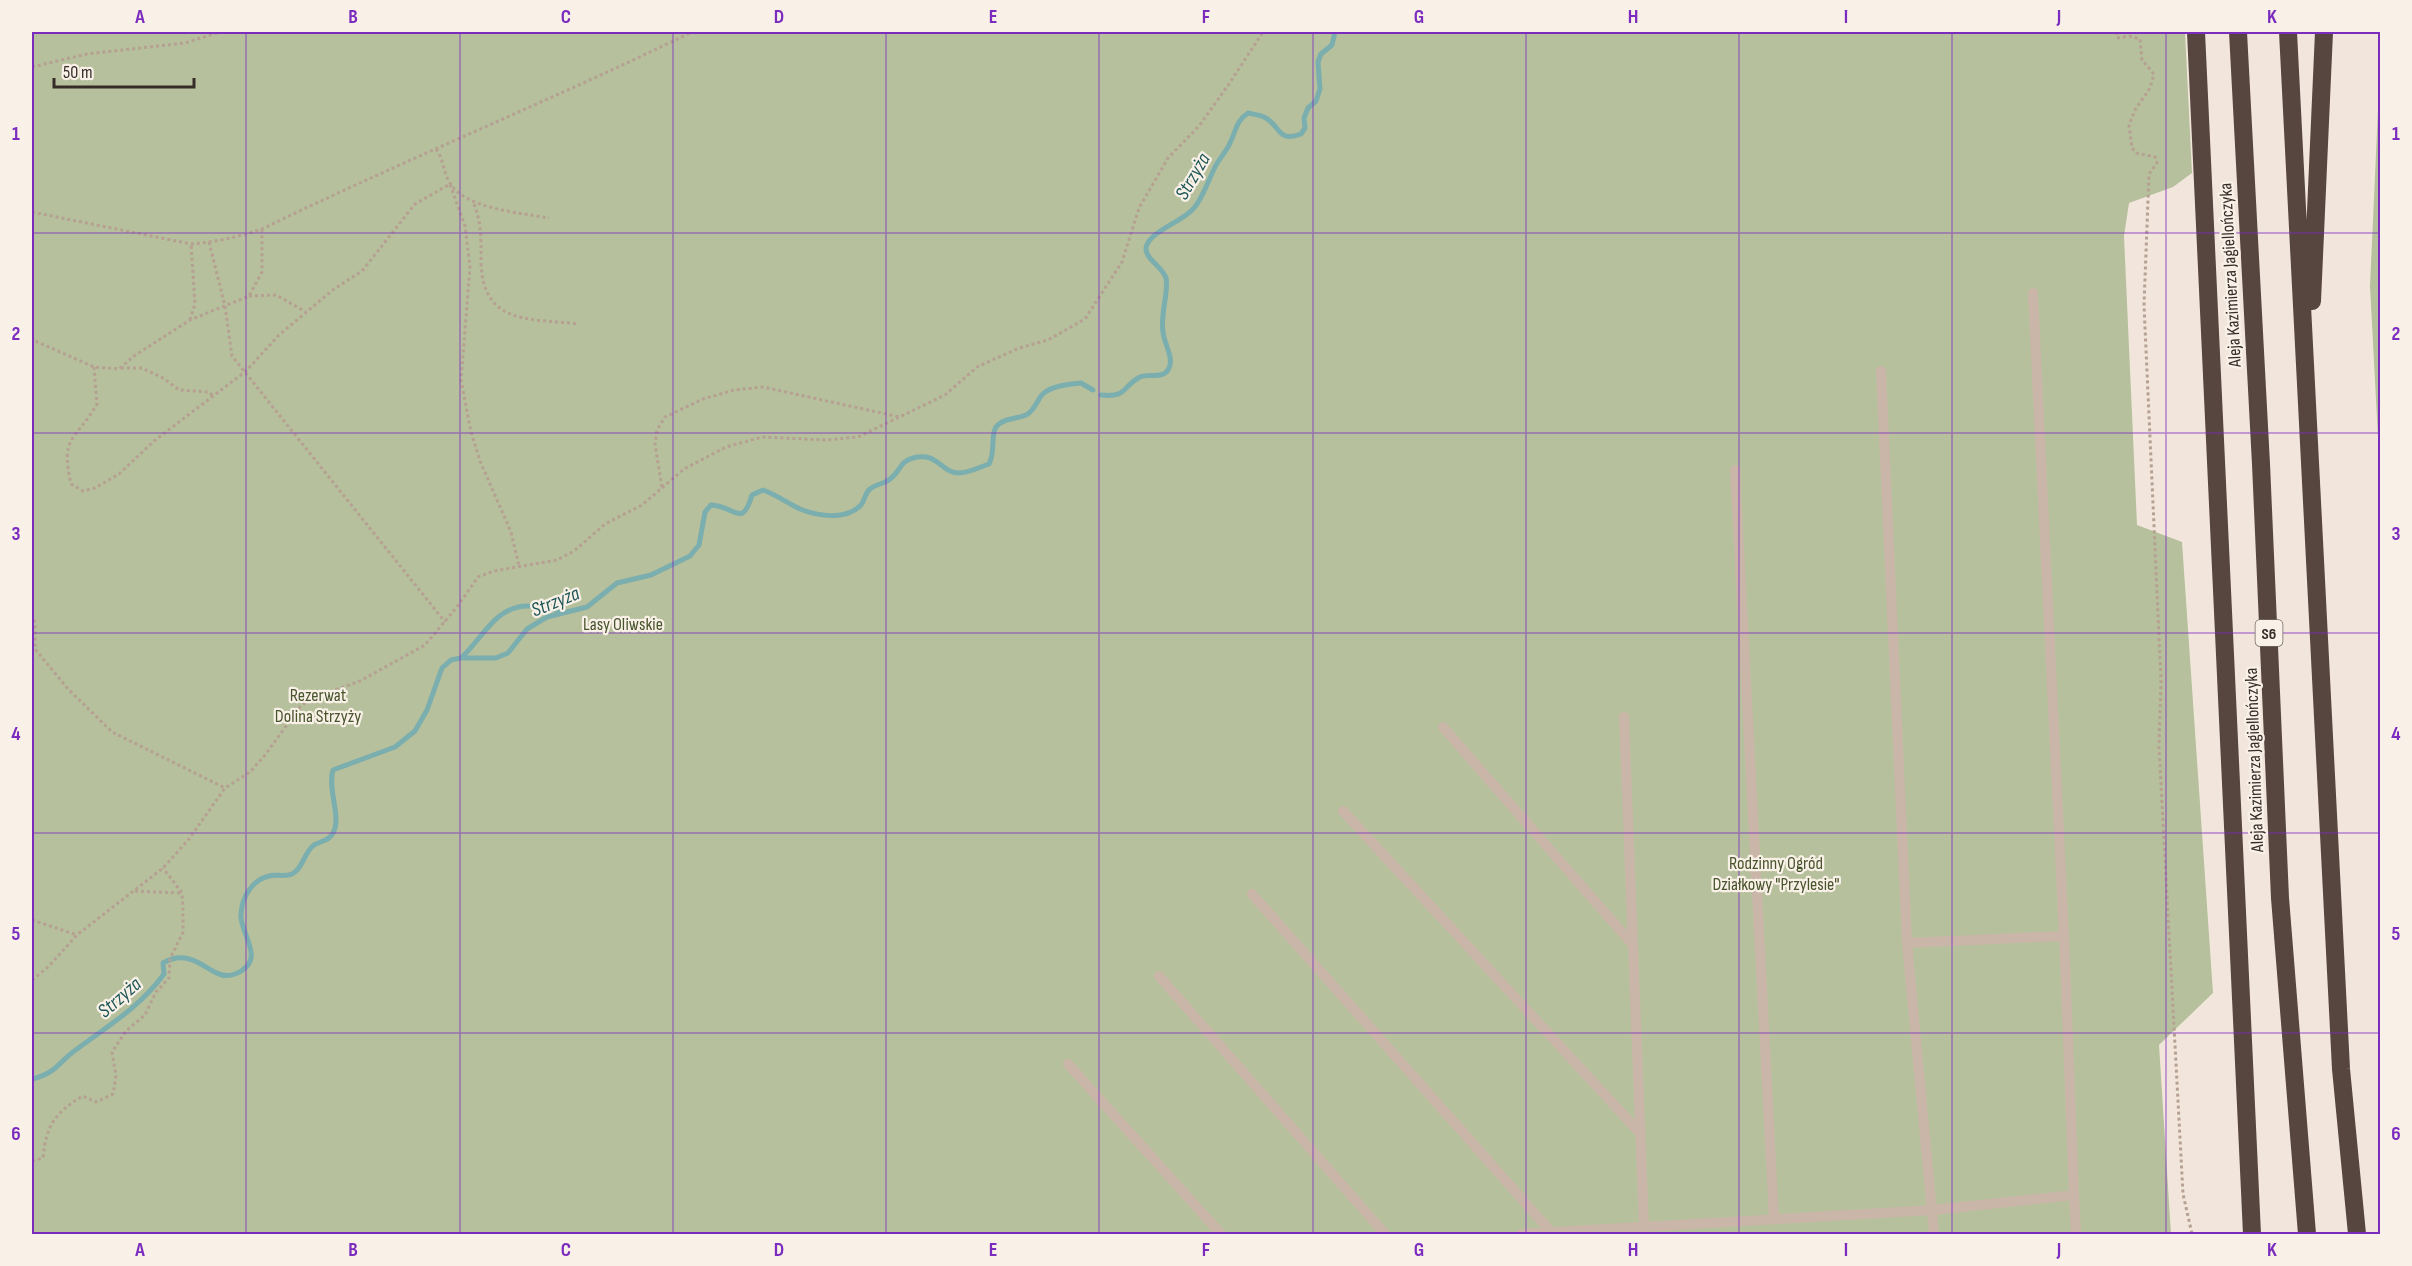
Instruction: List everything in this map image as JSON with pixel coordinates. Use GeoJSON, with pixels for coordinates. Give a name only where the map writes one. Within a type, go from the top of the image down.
{"type":"FeatureCollection","features":[{"type":"Feature","properties":{"kind":"highway"},"geometry":{"type":"LineString","coordinates":[[2196,32],[2252,1234]]}},
{"type":"Feature","properties":{"kind":"highway","name":"Aleja Kazimierza Jagiellończyka"},"geometry":{"type":"LineString","coordinates":[[2238,32],[2261,464],[2280,898],[2307,1234]]}},
{"type":"Feature","properties":{"kind":"highway"},"geometry":{"type":"LineString","coordinates":[[2288,32],[2342,1069],[2357,1234]]}},
{"type":"Feature","properties":{"kind":"highway"},"geometry":{"type":"LineString","coordinates":[[2308,411],[2324,32]]}},
{"type":"Feature","properties":{"kind":"lane"},"geometry":{"type":"LineString","coordinates":[[2033,293],[2076,1234]]}},
{"type":"Feature","properties":{"kind":"lane"},"geometry":{"type":"LineString","coordinates":[[1881,371],[1907,943],[1934,1234]]}},
{"type":"Feature","properties":{"kind":"lane"},"geometry":{"type":"LineString","coordinates":[[1735,470],[1774,1220]]}},
{"type":"Feature","properties":{"kind":"lane"},"geometry":{"type":"LineString","coordinates":[[1624,717],[1644,1227]]}},
{"type":"Feature","properties":{"kind":"lane"},"geometry":{"type":"LineString","coordinates":[[1443,727],[1633,945]]}},
{"type":"Feature","properties":{"kind":"lane"},"geometry":{"type":"LineString","coordinates":[[1343,812],[1641,1134]]}},
{"type":"Feature","properties":{"kind":"lane"},"geometry":{"type":"LineString","coordinates":[[1252,894],[1552,1233]]}},
{"type":"Feature","properties":{"kind":"lane"},"geometry":{"type":"LineString","coordinates":[[1907,943],[2064,936]]}},
{"type":"Feature","properties":{"kind":"lane"},"geometry":{"type":"LineString","coordinates":[[1159,976],[1385,1234]]}},
{"type":"Feature","properties":{"kind":"lane"},"geometry":{"type":"LineString","coordinates":[[1068,1064],[1221,1234]]}},
{"type":"Feature","properties":{"kind":"lane"},"geometry":{"type":"LineString","coordinates":[[1521,1234],[1932,1210],[2074,1195]]}},
{"type":"Feature","properties":{"kind":"path"},"geometry":{"type":"LineString","coordinates":[[32,67],[87,54],[185,43],[220,32]]}},
{"type":"Feature","properties":{"kind":"path"},"geometry":{"type":"LineString","coordinates":[[32,212],[191,244],[238,237],[262,229],[436,148],[595,79],[692,32]]}},
{"type":"Feature","properties":{"kind":"path"},"geometry":{"type":"LineString","coordinates":[[32,980],[48,967],[77,935],[163,868],[189,838],[225,788],[250,772],[300,707],[310,699],[360,681],[425,645],[478,577],[494,570],[557,560],[574,551],[605,524],[642,505],[684,469],[726,447],[762,437],[826,440],[858,437],[945,395],[977,367],[1019,348],[1048,340],[1086,319],[1122,262],[1139,208],[1168,158],[1199,126],[1263,32]]}},
{"type":"Feature","properties":{"kind":"path"},"geometry":{"type":"LineString","coordinates":[[2116,32],[2117,38],[2129,36],[2140,39],[2142,60],[2154,74],[2150,88],[2135,110],[2129,125],[2132,148],[2136,153],[2155,157],[2157,163],[2150,174],[2144,305],[2161,680],[2159,747],[2183,1194],[2192,1234]]}},
{"type":"Feature","properties":{"kind":"path"},"geometry":{"type":"LineString","coordinates":[[436,148],[465,226],[470,267],[461,381],[471,432],[480,461],[511,532],[519,566]]}},
{"type":"Feature","properties":{"kind":"path"},"geometry":{"type":"LineString","coordinates":[[450,184],[474,204],[549,218]]}},
{"type":"Feature","properties":{"kind":"path"},"geometry":{"type":"LineString","coordinates":[[93,367],[97,404],[67,444],[66,462],[71,484],[82,491],[95,488],[119,474],[154,441],[246,371],[279,335],[362,271],[415,204],[450,184]]}},
{"type":"Feature","properties":{"kind":"path"},"geometry":{"type":"LineString","coordinates":[[474,204],[481,223],[482,281],[495,307],[512,316],[578,324]]}},
{"type":"Feature","properties":{"kind":"path"},"geometry":{"type":"LineString","coordinates":[[249,296],[262,272],[262,229]]}},
{"type":"Feature","properties":{"kind":"path"},"geometry":{"type":"LineString","coordinates":[[209,242],[225,306],[232,356],[445,622]]}},
{"type":"Feature","properties":{"kind":"path"},"geometry":{"type":"LineString","coordinates":[[190,320],[195,304],[191,244]]}},
{"type":"Feature","properties":{"kind":"path"},"geometry":{"type":"LineString","coordinates":[[119,369],[134,356],[190,320],[249,296],[276,296],[306,312]]}},
{"type":"Feature","properties":{"kind":"path"},"geometry":{"type":"LineString","coordinates":[[32,337],[33,340],[93,367],[142,368],[163,378],[179,390],[209,392],[213,396]]}},
{"type":"Feature","properties":{"kind":"path"},"geometry":{"type":"LineString","coordinates":[[662,487],[655,445],[657,429],[664,417],[703,399],[734,390],[763,387],[902,417]]}},
{"type":"Feature","properties":{"kind":"path"},"geometry":{"type":"LineString","coordinates":[[32,614],[35,623],[35,649],[68,689],[112,732],[225,788]]}},
{"type":"Feature","properties":{"kind":"path"},"geometry":{"type":"LineString","coordinates":[[32,1161],[43,1158],[51,1123],[63,1107],[83,1096],[96,1102],[113,1094],[116,1076],[112,1052],[126,1031],[145,1015],[156,992],[169,978],[170,959],[183,932],[182,894],[163,868]]}},
{"type":"Feature","properties":{"kind":"path"},"geometry":{"type":"LineString","coordinates":[[133,891],[182,894]]}},
{"type":"Feature","properties":{"kind":"path"},"geometry":{"type":"LineString","coordinates":[[32,920],[77,935]]}},
{"type":"Feature","properties":{"kind":"green space","name":"Lasy Oliwskie"},"geometry":{"type":"Polygon","coordinates":[[[32,32],[2185,32],[2192,173],[2173,187],[2129,203],[2124,236],[2137,525],[2182,542],[2213,993],[2159,1045],[2171,1234],[32,1234],[32,32]]]}},
{"type":"Feature","properties":{"kind":"green space"},"geometry":{"type":"Polygon","coordinates":[[[2380,65],[2380,476],[2370,286],[2380,65]]]}},
{"type":"Feature","properties":{"kind":"waterway","name":"Strzyża"},"geometry":{"type":"LineString","coordinates":[[1101,395],[1116,395],[1134,380],[1144,376],[1164,374],[1169,368],[1170,360],[1162,325],[1166,278],[1148,256],[1146,252],[1148,242],[1160,231],[1185,216],[1197,204],[1239,123],[1248,113],[1269,120],[1283,135],[1301,134],[1305,128],[1304,118],[1308,108],[1316,101],[1320,89],[1318,62],[1321,54],[1332,45],[1335,32]]}},
{"type":"Feature","properties":{"kind":"waterway","name":"Strzyża"},"geometry":{"type":"LineString","coordinates":[[32,1079],[52,1071],[70,1054],[135,1006],[164,974],[163,963],[175,958],[185,958],[226,976],[245,968],[250,962],[251,954],[241,914],[243,901],[249,890],[263,878],[296,872],[311,848],[331,836],[336,819],[332,786],[333,770],[395,747],[415,731],[427,710],[442,668],[451,660],[496,658],[508,653],[527,629],[547,617],[587,607],[617,583],[651,575],[690,556],[699,545],[705,512],[711,505],[741,513],[745,511],[752,495],[763,490],[807,511],[831,516],[848,513],[861,505],[870,489],[890,479],[909,459],[928,457],[953,472],[963,473],[974,470],[989,464],[996,427],[1002,422],[1029,413],[1044,393],[1059,386],[1081,383],[1093,390]]}},
{"type":"Feature","properties":{"kind":"waterway"},"geometry":{"type":"LineString","coordinates":[[461,658],[490,624],[507,611],[528,606],[561,610]]}},
{"type":"Feature","properties":{"kind":"park label","name":"Rezerwat Dolina Strzyży"},"geometry":{"type":"Point","coordinates":[318,705]}},
{"type":"Feature","properties":{"kind":"park label","name":"Rodzinny Ogród Działkowy \"Przylesie\""},"geometry":{"type":"Point","coordinates":[1776,873]}}]}
